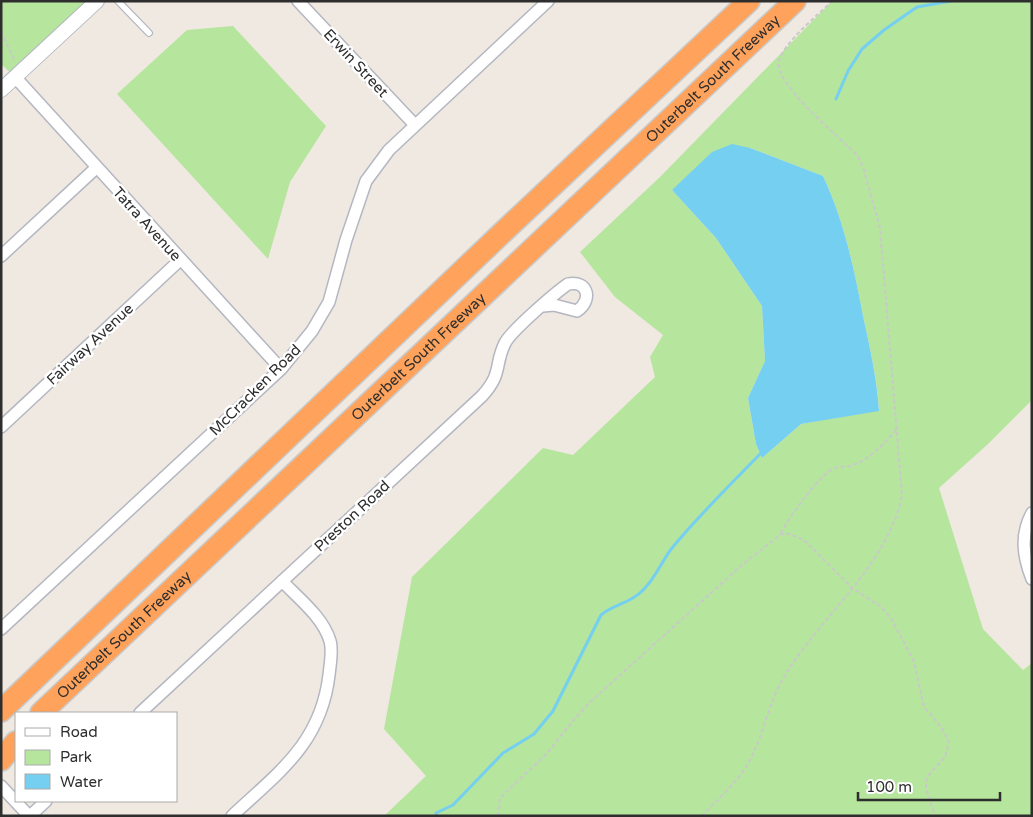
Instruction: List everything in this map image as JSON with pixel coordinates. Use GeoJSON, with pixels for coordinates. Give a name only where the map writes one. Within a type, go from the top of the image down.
{"type":"FeatureCollection","features":[{"type":"Feature","properties":{"kind":"highway","name":"Outerbelt South Freeway"},"geometry":{"type":"LineString","coordinates":[[1,711],[261,462],[749,1]]}},
{"type":"Feature","properties":{"kind":"highway","name":"Outerbelt South Freeway"},"geometry":{"type":"LineString","coordinates":[[42,712],[795,1]]}},
{"type":"Feature","properties":{"kind":"highway"},"geometry":{"type":"LineString","coordinates":[[1,692],[261,462]]}},
{"type":"Feature","properties":{"kind":"highway"},"geometry":{"type":"LineString","coordinates":[[1,751],[15,738]]}},
{"type":"Feature","properties":{"kind":"highway"},"geometry":{"type":"LineString","coordinates":[[1,760],[15,743]]}},
{"type":"Feature","properties":{"kind":"street"},"geometry":{"type":"LineString","coordinates":[[1,90],[97,1]]}},
{"type":"Feature","properties":{"kind":"street","name":"Erwin Street"},"geometry":{"type":"LineString","coordinates":[[298,1],[415,125]]}},
{"type":"Feature","properties":{"kind":"street","name":"McCracken Road"},"geometry":{"type":"LineString","coordinates":[[1,628],[280,368],[312,331],[329,302],[346,240],[366,181],[389,150],[541,3]]}},
{"type":"Feature","properties":{"kind":"street","name":"Tatra Avenue"},"geometry":{"type":"LineString","coordinates":[[15,77],[280,368]]}},
{"type":"Feature","properties":{"kind":"street"},"geometry":{"type":"LineString","coordinates":[[1,256],[96,168]]}},
{"type":"Feature","properties":{"kind":"street","name":"Fairway Avenue"},"geometry":{"type":"LineString","coordinates":[[1,427],[180,260]]}},
{"type":"Feature","properties":{"kind":"street","name":"Preston Road"},"geometry":{"type":"LineString","coordinates":[[141,712],[494,384],[506,342],[511,335],[543,306]]}},
{"type":"Feature","properties":{"kind":"street"},"geometry":{"type":"LineString","coordinates":[[1032,513],[1025,526],[1023,548],[1032,579]]}},
{"type":"Feature","properties":{"kind":"street"},"geometry":{"type":"LineString","coordinates":[[232,816],[293,759],[312,732],[326,700],[330,664],[330,641],[320,622],[282,581]]}},
{"type":"Feature","properties":{"kind":"street"},"geometry":{"type":"LineString","coordinates":[[1,786],[15,801]]}},
{"type":"Feature","properties":{"kind":"street"},"geometry":{"type":"LineString","coordinates":[[16,802],[29,816],[45,802]]}},
{"type":"Feature","properties":{"kind":"lane"},"geometry":{"type":"LineString","coordinates":[[118,1],[150,33]]}},
{"type":"Feature","properties":{"kind":"path"},"geometry":{"type":"LineString","coordinates":[[702,816],[738,778],[751,759],[784,677],[814,634],[852,588],[886,541],[897,518],[902,496],[880,228],[863,167],[857,155],[789,88],[778,69],[779,60],[788,44],[832,1]]}},
{"type":"Feature","properties":{"kind":"path"},"geometry":{"type":"LineString","coordinates":[[1,32],[16,62]]}},
{"type":"Feature","properties":{"kind":"path"},"geometry":{"type":"LineString","coordinates":[[498,816],[500,798],[551,747],[588,703],[743,564],[781,534],[795,509],[824,476],[835,468],[864,460],[896,430]]}},
{"type":"Feature","properties":{"kind":"path"},"geometry":{"type":"LineString","coordinates":[[781,534],[790,534],[804,540],[852,588],[880,606],[891,618],[914,662],[924,707],[942,728],[949,742],[945,757],[927,777],[926,788],[935,816]]}},
{"type":"Feature","properties":{"kind":"green space"},"geometry":{"type":"Polygon","coordinates":[[[1,1],[97,1],[15,77],[1,64],[1,1]]]}},
{"type":"Feature","properties":{"kind":"green space"},"geometry":{"type":"Polygon","coordinates":[[[832,1],[1032,1],[1032,400],[988,444],[939,488],[983,629],[1023,670],[1032,663],[1032,816],[384,816],[426,776],[384,729],[412,577],[543,448],[573,455],[655,377],[650,357],[663,335],[615,297],[580,252],[660,177],[832,1]],[[750,148],[672,190],[716,238],[762,306],[765,361],[748,398],[756,444],[762,458],[801,424],[879,410],[873,363],[852,262],[843,227],[823,176],[750,148]]]}},
{"type":"Feature","properties":{"kind":"green space"},"geometry":{"type":"Polygon","coordinates":[[[233,26],[326,126],[290,182],[268,259],[117,94],[187,30],[233,26]]]}},
{"type":"Feature","properties":{"kind":"water"},"geometry":{"type":"Polygon","coordinates":[[[732,144],[750,148],[823,176],[843,227],[852,262],[873,364],[878,399],[879,411],[801,424],[762,458],[756,444],[748,398],[765,361],[762,306],[716,238],[672,190],[712,152],[732,144]]]}},
{"type":"Feature","properties":{"kind":"waterway"},"geometry":{"type":"LineString","coordinates":[[836,99],[848,71],[862,49],[884,30],[917,7],[951,1]]}},
{"type":"Feature","properties":{"kind":"waterway"},"geometry":{"type":"LineString","coordinates":[[437,816],[436,813],[453,805],[503,753],[534,734],[553,711],[601,615],[637,596],[646,587],[668,553],[683,535],[762,452]]}}]}
